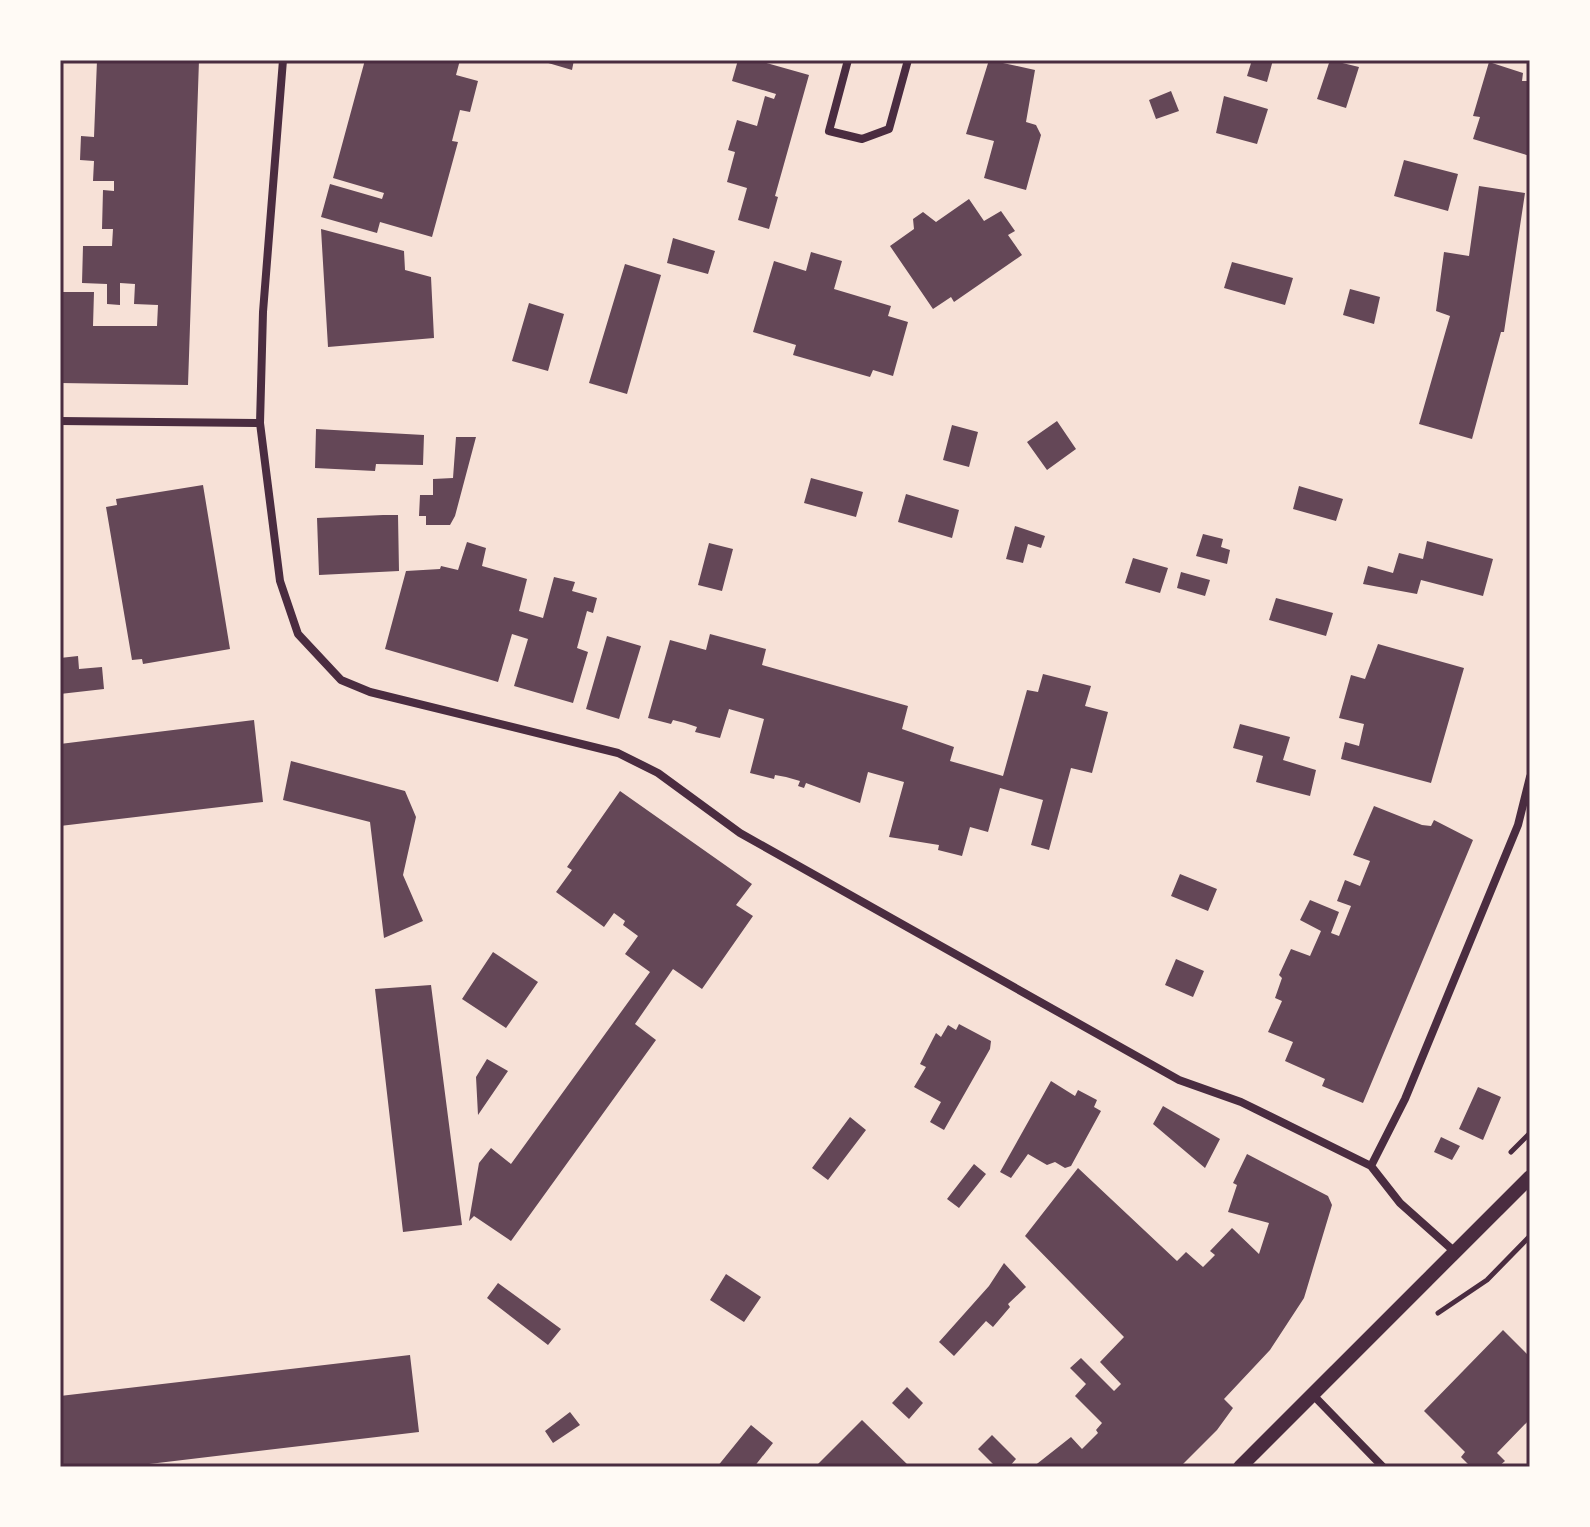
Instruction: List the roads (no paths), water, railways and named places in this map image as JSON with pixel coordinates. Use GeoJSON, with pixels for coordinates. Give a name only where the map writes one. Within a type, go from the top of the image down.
{"type":"FeatureCollection","features":[{"type":"Feature","properties":{"kind":"street"},"geometry":{"type":"LineString","coordinates":[[283,60],[263,312],[260,423],[280,581],[298,634],[341,680],[370,692],[618,753],[658,773],[740,833],[1179,1080],[1241,1102],[1371,1166],[1400,1203],[1455,1252]]}},
{"type":"Feature","properties":{"kind":"street"},"geometry":{"type":"LineString","coordinates":[[848,60],[829,131],[862,139],[889,129],[908,60]]}},
{"type":"Feature","properties":{"kind":"street"},"geometry":{"type":"LineString","coordinates":[[60,421],[260,423]]}},
{"type":"Feature","properties":{"kind":"street"},"geometry":{"type":"LineString","coordinates":[[1371,1166],[1405,1099],[1518,825],[1530,777]]}},
{"type":"Feature","properties":{"kind":"street"},"geometry":{"type":"LineString","coordinates":[[1240,1467],[1530,1177]]}},
{"type":"Feature","properties":{"kind":"street"},"geometry":{"type":"LineString","coordinates":[[1314,1396],[1383,1467]]}}]}
